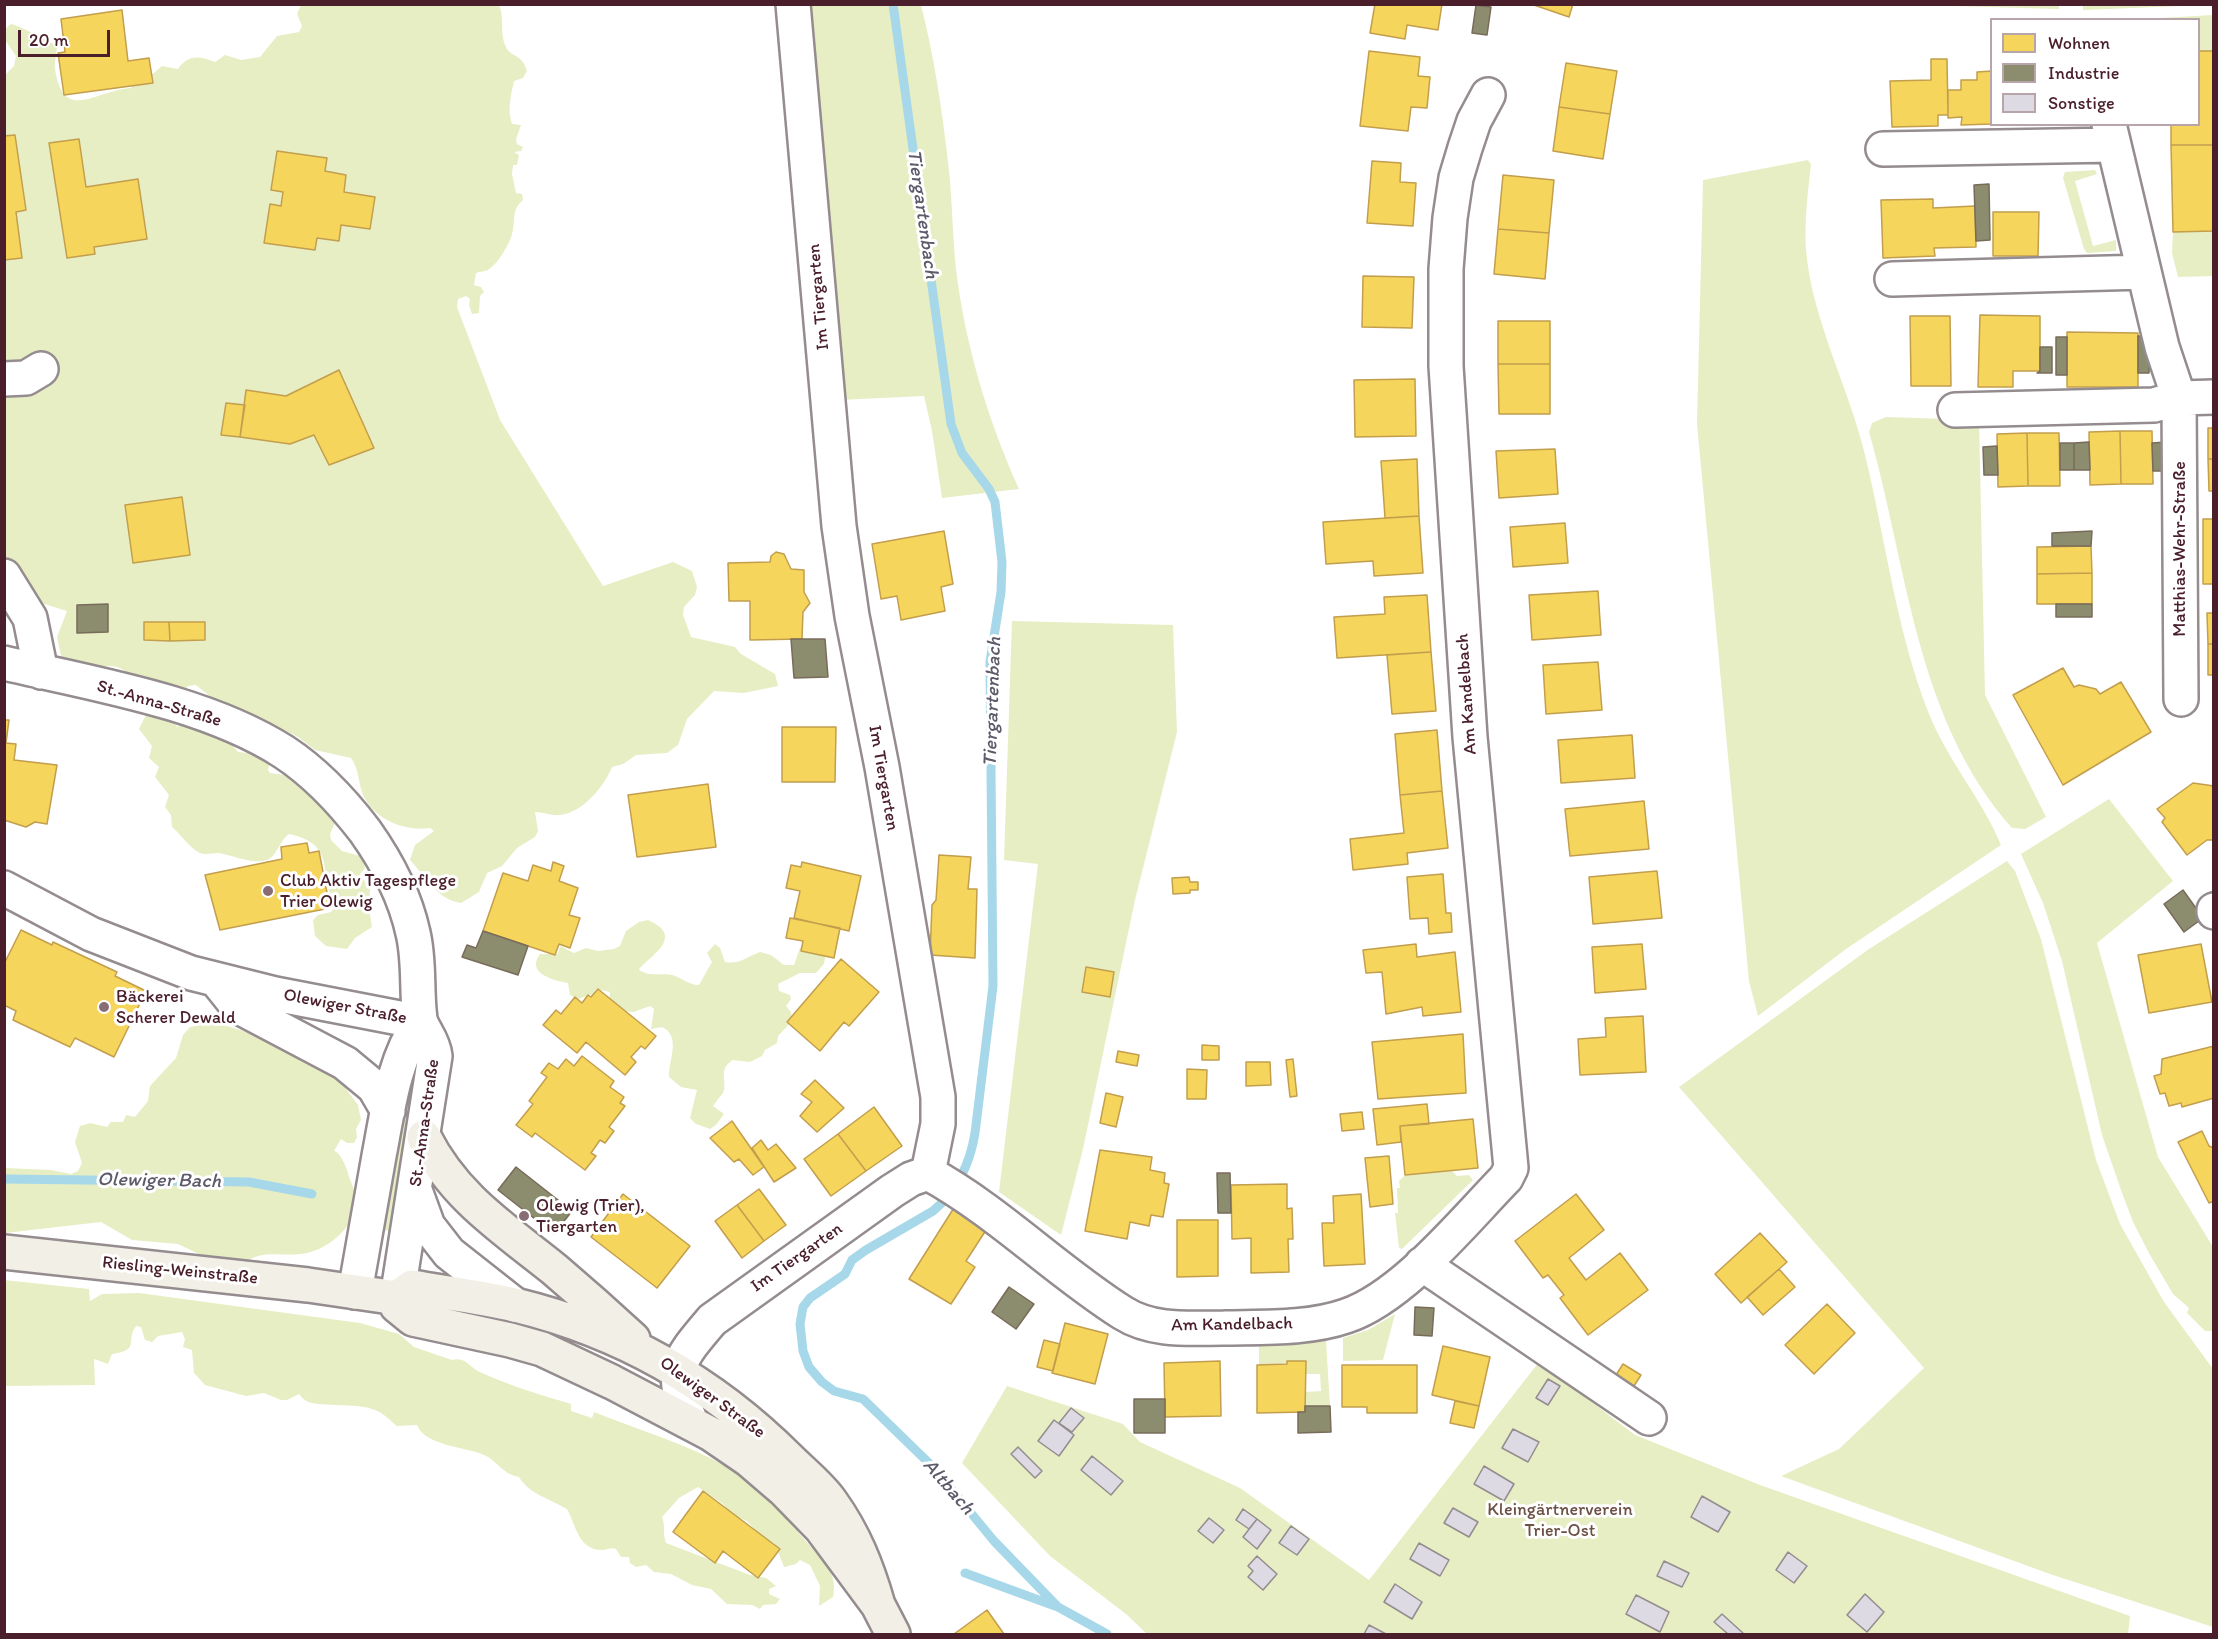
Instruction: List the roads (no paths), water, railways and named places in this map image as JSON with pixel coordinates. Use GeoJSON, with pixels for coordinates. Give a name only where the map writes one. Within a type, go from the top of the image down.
{"type":"FeatureCollection","features":[{"type":"Feature","properties":{"kind":"main road"},"geometry":{"type":"LineString","coordinates":[[424,1137],[442,1170],[468,1200],[580,1291],[645,1351]]}},
{"type":"Feature","properties":{"kind":"main road","name":"Riesling-Weinstraße"},"geometry":{"type":"LineString","coordinates":[[4,1252],[355,1292]]}},
{"type":"Feature","properties":{"kind":"main road","name":"Olewiger Straße"},"geometry":{"type":"LineString","coordinates":[[355,1292],[397,1298],[412,1287],[516,1305],[645,1351],[677,1370],[716,1396],[772,1442],[830,1500],[864,1558],[878,1605]]}},
{"type":"Feature","properties":{"kind":"main road","name":"Olewiger Straße"},"geometry":{"type":"LineString","coordinates":[[397,1298],[397,1306],[413,1319],[542,1349],[691,1422],[749,1460],[784,1490],[821,1528],[878,1605],[893,1635]]}},
{"type":"Feature","properties":{"kind":"street","name":"Im Tiergarten"},"geometry":{"type":"LineString","coordinates":[[677,1370],[693,1343],[728,1307],[892,1191],[911,1179],[946,1183],[938,1097],[882,767],[852,616],[839,526],[793,4]]}},
{"type":"Feature","properties":{"kind":"street","name":"Am Kandelbach"},"geometry":{"type":"LineString","coordinates":[[946,1183],[1124,1314],[1160,1327],[1245,1327],[1335,1320],[1379,1300],[1422,1264],[1506,1178],[1512,1158],[1486,917],[1470,737],[1446,366],[1446,269],[1456,178],[1474,121],[1488,95]]}},
{"type":"Feature","properties":{"kind":"street","name":"Matthias-Wehr-Straße"},"geometry":{"type":"LineString","coordinates":[[1883,149],[2111,135],[2162,347],[2179,398],[2181,699]]}},
{"type":"Feature","properties":{"kind":"street"},"geometry":{"type":"LineString","coordinates":[[1892,279],[2144,272]]}},
{"type":"Feature","properties":{"kind":"street"},"geometry":{"type":"LineString","coordinates":[[4,379],[26,378],[41,369]]}},
{"type":"Feature","properties":{"kind":"street"},"geometry":{"type":"LineString","coordinates":[[1955,410],[2154,405],[2179,398],[2214,397]]}},
{"type":"Feature","properties":{"kind":"street"},"geometry":{"type":"LineString","coordinates":[[4,576],[30,618],[41,672]]}},
{"type":"Feature","properties":{"kind":"street","name":"St.-Anna-Straße"},"geometry":{"type":"LineString","coordinates":[[4,663],[201,712],[285,753],[320,780],[345,805],[392,873],[413,932],[420,979],[420,1022],[433,1042],[435,1056],[416,1193],[397,1298]]}},
{"type":"Feature","properties":{"kind":"street","name":"Olewiger Straße"},"geometry":{"type":"LineString","coordinates":[[4,888],[92,934],[169,966],[217,981],[420,1022],[405,1042],[388,1111],[355,1292]]}},
{"type":"Feature","properties":{"kind":"street"},"geometry":{"type":"LineString","coordinates":[[217,981],[237,1006],[345,1064],[374,1087],[388,1111]]}},
{"type":"Feature","properties":{"kind":"street"},"geometry":{"type":"LineString","coordinates":[[416,1193],[428,1226],[449,1253],[516,1305]]}},
{"type":"Feature","properties":{"kind":"street"},"geometry":{"type":"LineString","coordinates":[[1422,1264],[1649,1418]]}},
{"type":"Feature","properties":{"kind":"street"},"geometry":{"type":"LineString","coordinates":[[677,1370],[679,1395],[691,1422]]}},
{"type":"Feature","properties":{"kind":"waterway","name":"Tiergartenbach"},"geometry":{"type":"LineString","coordinates":[[893,4],[951,424],[962,453],[989,489],[995,502],[1002,562],[1001,592],[990,662],[993,986],[975,1133],[970,1155],[956,1186],[933,1211],[866,1250],[852,1260],[845,1274],[810,1298],[803,1307],[800,1324],[803,1351],[809,1367],[822,1382],[834,1391],[863,1399],[934,1468],[994,1541],[1058,1607],[1107,1634]]}},
{"type":"Feature","properties":{"kind":"waterway","name":"Olewiger Bach"},"geometry":{"type":"LineString","coordinates":[[4,1179],[249,1182],[312,1194]]}},
{"type":"Feature","properties":{"kind":"waterway","name":"Olewiger Bach"},"geometry":{"type":"LineString","coordinates":[[965,1573],[1055,1606]]}},
{"type":"Feature","properties":{"kind":"place","name":"Club Aktiv Tagespflege Trier Olewig"},"geometry":{"type":"Point","coordinates":[268,891]}},
{"type":"Feature","properties":{"kind":"place","name":"Bäckerei Scherer Dewald"},"geometry":{"type":"Point","coordinates":[104,1007]}},
{"type":"Feature","properties":{"kind":"place","name":"Olewig (Trier), Tiergarten"},"geometry":{"type":"Point","coordinates":[524,1216]}},
{"type":"Feature","properties":{"kind":"water label","name":"Altbach"},"geometry":{"type":"Point","coordinates":[948,1487]}},
{"type":"Feature","properties":{"kind":"park label","name":"Kleingärtnerverein Trier-Ost"},"geometry":{"type":"Point","coordinates":[1560,1520]}}]}
